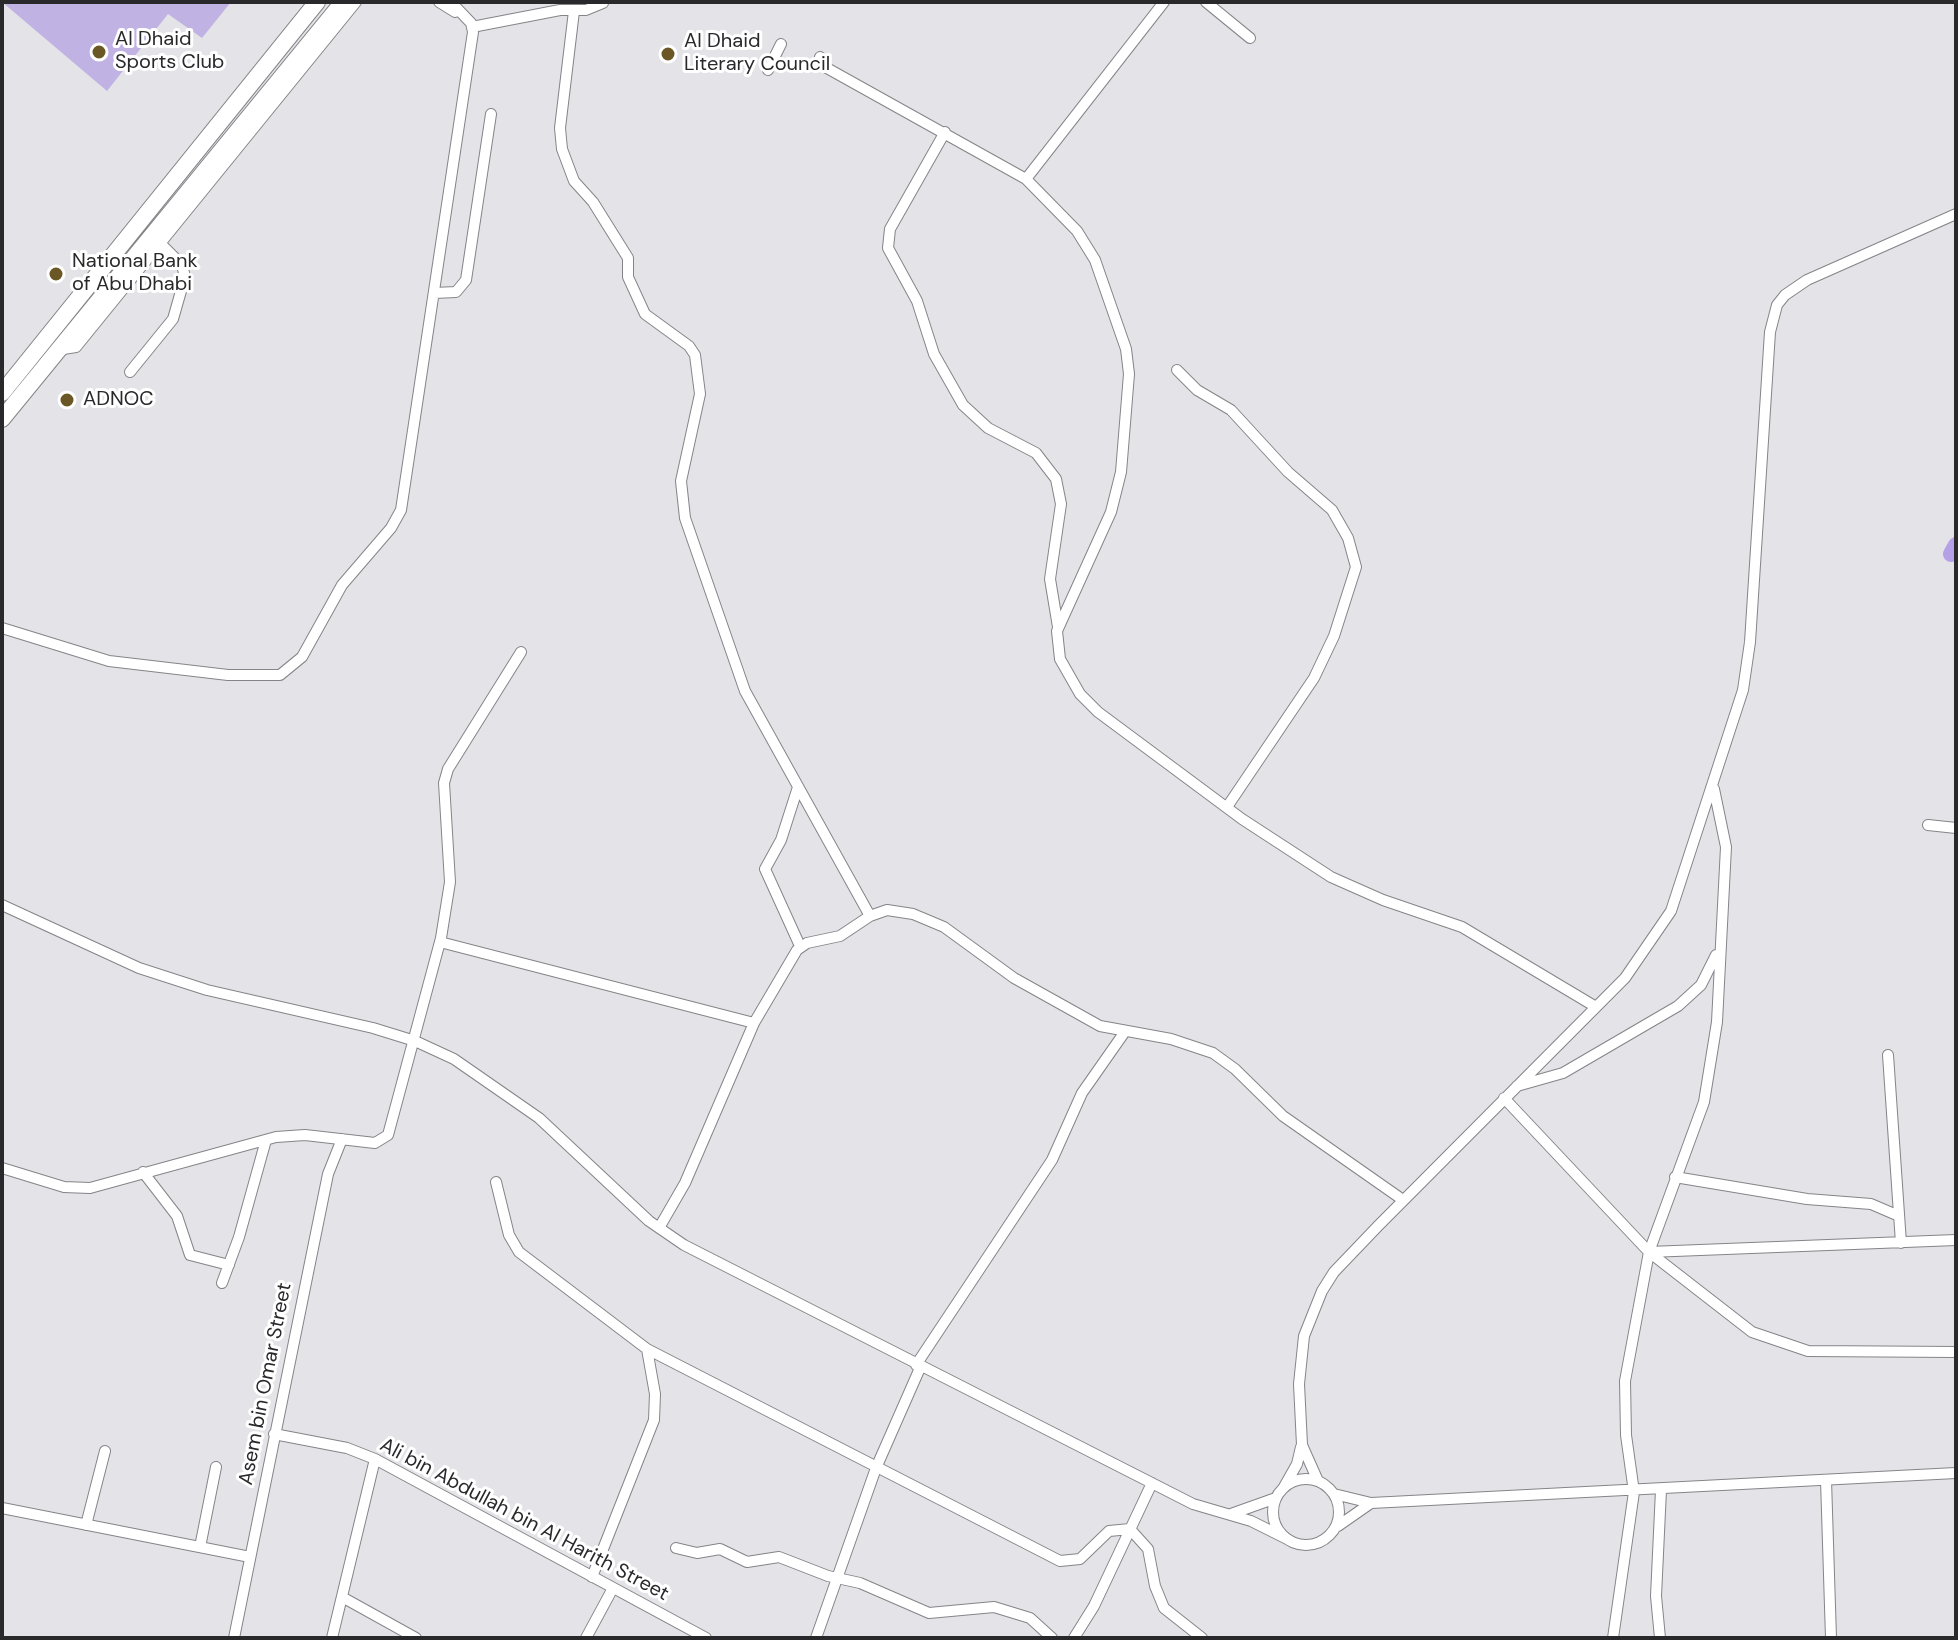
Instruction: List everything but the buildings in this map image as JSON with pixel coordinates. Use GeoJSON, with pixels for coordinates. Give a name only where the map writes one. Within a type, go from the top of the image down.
{"type":"FeatureCollection","features":[{"type":"Feature","properties":{"kind":"highway"},"geometry":{"type":"LineString","coordinates":[[2,393],[317,2]]}},
{"type":"Feature","properties":{"kind":"highway"},"geometry":{"type":"LineString","coordinates":[[2,419],[343,2]]}},
{"type":"Feature","properties":{"kind":"street"},"geometry":{"type":"LineString","coordinates":[[57,350],[76,347],[356,2]]}},
{"type":"Feature","properties":{"kind":"street"},"geometry":{"type":"LineString","coordinates":[[439,2],[461,14]]}},
{"type":"Feature","properties":{"kind":"street"},"geometry":{"type":"LineString","coordinates":[[2,628],[109,661],[228,675],[280,675],[307,650],[342,585],[391,528],[401,510],[472,27],[451,2]]}},
{"type":"Feature","properties":{"kind":"street"},"geometry":{"type":"LineString","coordinates":[[472,27],[601,2]]}},
{"type":"Feature","properties":{"kind":"street"},"geometry":{"type":"LineString","coordinates":[[1026,179],[1164,2]]}},
{"type":"Feature","properties":{"kind":"street"},"geometry":{"type":"LineString","coordinates":[[1206,2],[1250,38]]}},
{"type":"Feature","properties":{"kind":"street"},"geometry":{"type":"LineString","coordinates":[[573,7],[560,145],[574,181],[593,202],[628,258],[628,277],[640,306],[651,321],[689,346],[695,355],[700,394],[681,481],[685,518],[745,691],[870,916]]}},
{"type":"Feature","properties":{"kind":"street"},"geometry":{"type":"LineString","coordinates":[[768,70],[781,44]]}},
{"type":"Feature","properties":{"kind":"street"},"geometry":{"type":"LineString","coordinates":[[820,57],[825,67],[1026,179],[1072,225],[1089,249],[1129,364],[1122,467],[1101,539],[1058,627]]}},
{"type":"Feature","properties":{"kind":"street"},"geometry":{"type":"LineString","coordinates":[[434,293],[456,292],[466,280],[491,114]]}},
{"type":"Feature","properties":{"kind":"street"},"geometry":{"type":"LineString","coordinates":[[945,132],[890,229],[888,248],[917,301],[934,354],[963,405],[988,428],[1036,453],[1056,479],[1061,504],[1050,579],[1060,659],[1086,700],[1227,807],[1340,882],[1462,927],[1596,1007]]}},
{"type":"Feature","properties":{"kind":"street"},"geometry":{"type":"LineString","coordinates":[[1956,214],[1801,283],[1780,300],[1770,332],[1748,658],[1736,721],[1671,911],[1650,946],[1596,1007],[1334,1272],[1311,1313],[1304,1336],[1299,1384],[1302,1445],[1318,1481],[1334,1494],[1371,1503],[1634,1492],[1956,1473]]}},
{"type":"Feature","properties":{"kind":"street"},"geometry":{"type":"LineString","coordinates":[[130,372],[173,319],[185,277],[182,265],[160,243]]}},
{"type":"Feature","properties":{"kind":"street"},"geometry":{"type":"LineString","coordinates":[[1177,370],[1197,390],[1231,410],[1281,465],[1332,510],[1348,538],[1356,567],[1334,636],[1314,678],[1227,807]]}},
{"type":"Feature","properties":{"kind":"street"},"geometry":{"type":"LineString","coordinates":[[2,1168],[82,1188],[266,1140],[295,1135],[375,1143],[388,1135],[440,942],[450,882],[444,783],[448,769],[521,652]]}},
{"type":"Feature","properties":{"kind":"street"},"geometry":{"type":"LineString","coordinates":[[798,787],[781,840],[765,869],[800,946]]}},
{"type":"Feature","properties":{"kind":"street"},"geometry":{"type":"LineString","coordinates":[[1613,1638],[1634,1492],[1625,1424],[1625,1381],[1649,1252],[1700,1114],[1710,1074],[1718,1009],[1726,847],[1714,787]]}},
{"type":"Feature","properties":{"kind":"street"},"geometry":{"type":"LineString","coordinates":[[1928,825],[1956,828]]}},
{"type":"Feature","properties":{"kind":"street"},"geometry":{"type":"LineString","coordinates":[[2,905],[139,968],[207,990],[415,1041],[454,1059],[539,1118],[659,1228],[684,1245],[1193,1504],[1262,1525],[1298,1544],[1318,1543],[1346,1517],[1371,1503]]}},
{"type":"Feature","properties":{"kind":"street"},"geometry":{"type":"LineString","coordinates":[[659,1228],[685,1183],[754,1023],[800,946],[840,936],[870,916],[897,910],[930,919],[966,940],[1033,990],[1100,1026],[1124,1033],[1171,1039],[1213,1053],[1235,1069],[1283,1116],[1403,1200]]}},
{"type":"Feature","properties":{"kind":"street"},"geometry":{"type":"LineString","coordinates":[[440,942],[754,1023]]}},
{"type":"Feature","properties":{"kind":"street"},"geometry":{"type":"LineString","coordinates":[[1517,1086],[1552,1078],[1574,1068],[1678,1006],[1707,976],[1719,946]]}},
{"type":"Feature","properties":{"kind":"street"},"geometry":{"type":"LineString","coordinates":[[816,1638],[876,1468],[918,1366],[1052,1160],[1082,1093],[1124,1033]]}},
{"type":"Feature","properties":{"kind":"street"},"geometry":{"type":"LineString","coordinates":[[1888,1055],[1901,1243]]}},
{"type":"Feature","properties":{"kind":"street"},"geometry":{"type":"LineString","coordinates":[[1504,1098],[1649,1252],[1752,1332],[1781,1344],[1835,1354],[1956,1352]]}},
{"type":"Feature","properties":{"kind":"street","name":"Asem bin Omar Street"},"geometry":{"type":"LineString","coordinates":[[234,1638],[328,1174],[342,1139]]}},
{"type":"Feature","properties":{"kind":"street"},"geometry":{"type":"LineString","coordinates":[[222,1283],[266,1140]]}},
{"type":"Feature","properties":{"kind":"street"},"geometry":{"type":"LineString","coordinates":[[143,1172],[177,1216],[190,1255],[229,1265]]}},
{"type":"Feature","properties":{"kind":"street"},"geometry":{"type":"LineString","coordinates":[[1675,1177],[1807,1199],[1871,1204],[1899,1216]]}},
{"type":"Feature","properties":{"kind":"street"},"geometry":{"type":"LineString","coordinates":[[496,1182],[509,1235],[519,1252],[647,1349],[1065,1562],[1080,1559],[1109,1531],[1130,1529]]}},
{"type":"Feature","properties":{"kind":"street"},"geometry":{"type":"LineString","coordinates":[[1649,1252],[1956,1240]]}},
{"type":"Feature","properties":{"kind":"street"},"geometry":{"type":"LineString","coordinates":[[592,1577],[654,1420],[655,1394],[647,1349]]}},
{"type":"Feature","properties":{"kind":"street","name":"Ali bin Abdullah bin Al Harith Street"},"geometry":{"type":"LineString","coordinates":[[274,1434],[347,1448],[375,1459],[704,1637]]}},
{"type":"Feature","properties":{"kind":"street"},"geometry":{"type":"LineString","coordinates":[[1289,1540],[1274,1522],[1279,1494],[1292,1474],[1302,1445]]}},
{"type":"Feature","properties":{"kind":"street"},"geometry":{"type":"LineString","coordinates":[[86,1525],[105,1451]]}},
{"type":"Feature","properties":{"kind":"street"},"geometry":{"type":"LineString","coordinates":[[332,1638],[375,1459]]}},
{"type":"Feature","properties":{"kind":"street"},"geometry":{"type":"LineString","coordinates":[[200,1547],[216,1467]]}},
{"type":"Feature","properties":{"kind":"street"},"geometry":{"type":"LineString","coordinates":[[1229,1515],[1279,1494],[1299,1480],[1318,1481]]}},
{"type":"Feature","properties":{"kind":"street"},"geometry":{"type":"LineString","coordinates":[[1826,1480],[1831,1638]]}},
{"type":"Feature","properties":{"kind":"street"},"geometry":{"type":"LineString","coordinates":[[1074,1638],[1094,1606],[1152,1483]]}},
{"type":"Feature","properties":{"kind":"street"},"geometry":{"type":"LineString","coordinates":[[1660,1638],[1656,1596],[1661,1490]]}},
{"type":"Feature","properties":{"kind":"street"},"geometry":{"type":"LineString","coordinates":[[1334,1494],[1339,1516],[1334,1530]]}},
{"type":"Feature","properties":{"kind":"street"},"geometry":{"type":"LineString","coordinates":[[2,1508],[250,1557]]}},
{"type":"Feature","properties":{"kind":"street"},"geometry":{"type":"LineString","coordinates":[[1130,1529],[1148,1549],[1155,1586],[1164,1608],[1202,1638]]}},
{"type":"Feature","properties":{"kind":"street"},"geometry":{"type":"LineString","coordinates":[[676,1548],[697,1553],[720,1549],[747,1562],[776,1556],[860,1583],[929,1613],[994,1607],[1030,1618],[1052,1638]]}},
{"type":"Feature","properties":{"kind":"street"},"geometry":{"type":"LineString","coordinates":[[586,1638],[613,1588]]}},
{"type":"Feature","properties":{"kind":"street"},"geometry":{"type":"LineString","coordinates":[[342,1597],[416,1638]]}},
{"type":"Feature","properties":{"kind":"shaded area","name":"Al Dhaid Sports Club"},"geometry":{"type":"Polygon","coordinates":[[[2,2],[231,2],[202,38],[168,14],[107,91],[2,2]]]}},
{"type":"Feature","properties":{"kind":"waterway"},"geometry":{"type":"LineString","coordinates":[[1951,554],[1956,545]]}},
{"type":"Feature","properties":{"kind":"place","name":"Al Dhaid Sports Club"},"geometry":{"type":"Point","coordinates":[99,52]}},
{"type":"Feature","properties":{"kind":"place","name":"Al Dhaid Literary Council"},"geometry":{"type":"Point","coordinates":[668,54]}},
{"type":"Feature","properties":{"kind":"place","name":"National Bank of Abu Dhabi"},"geometry":{"type":"Point","coordinates":[56,274]}},
{"type":"Feature","properties":{"kind":"place","name":"ADNOC"},"geometry":{"type":"Point","coordinates":[67,400]}}]}
